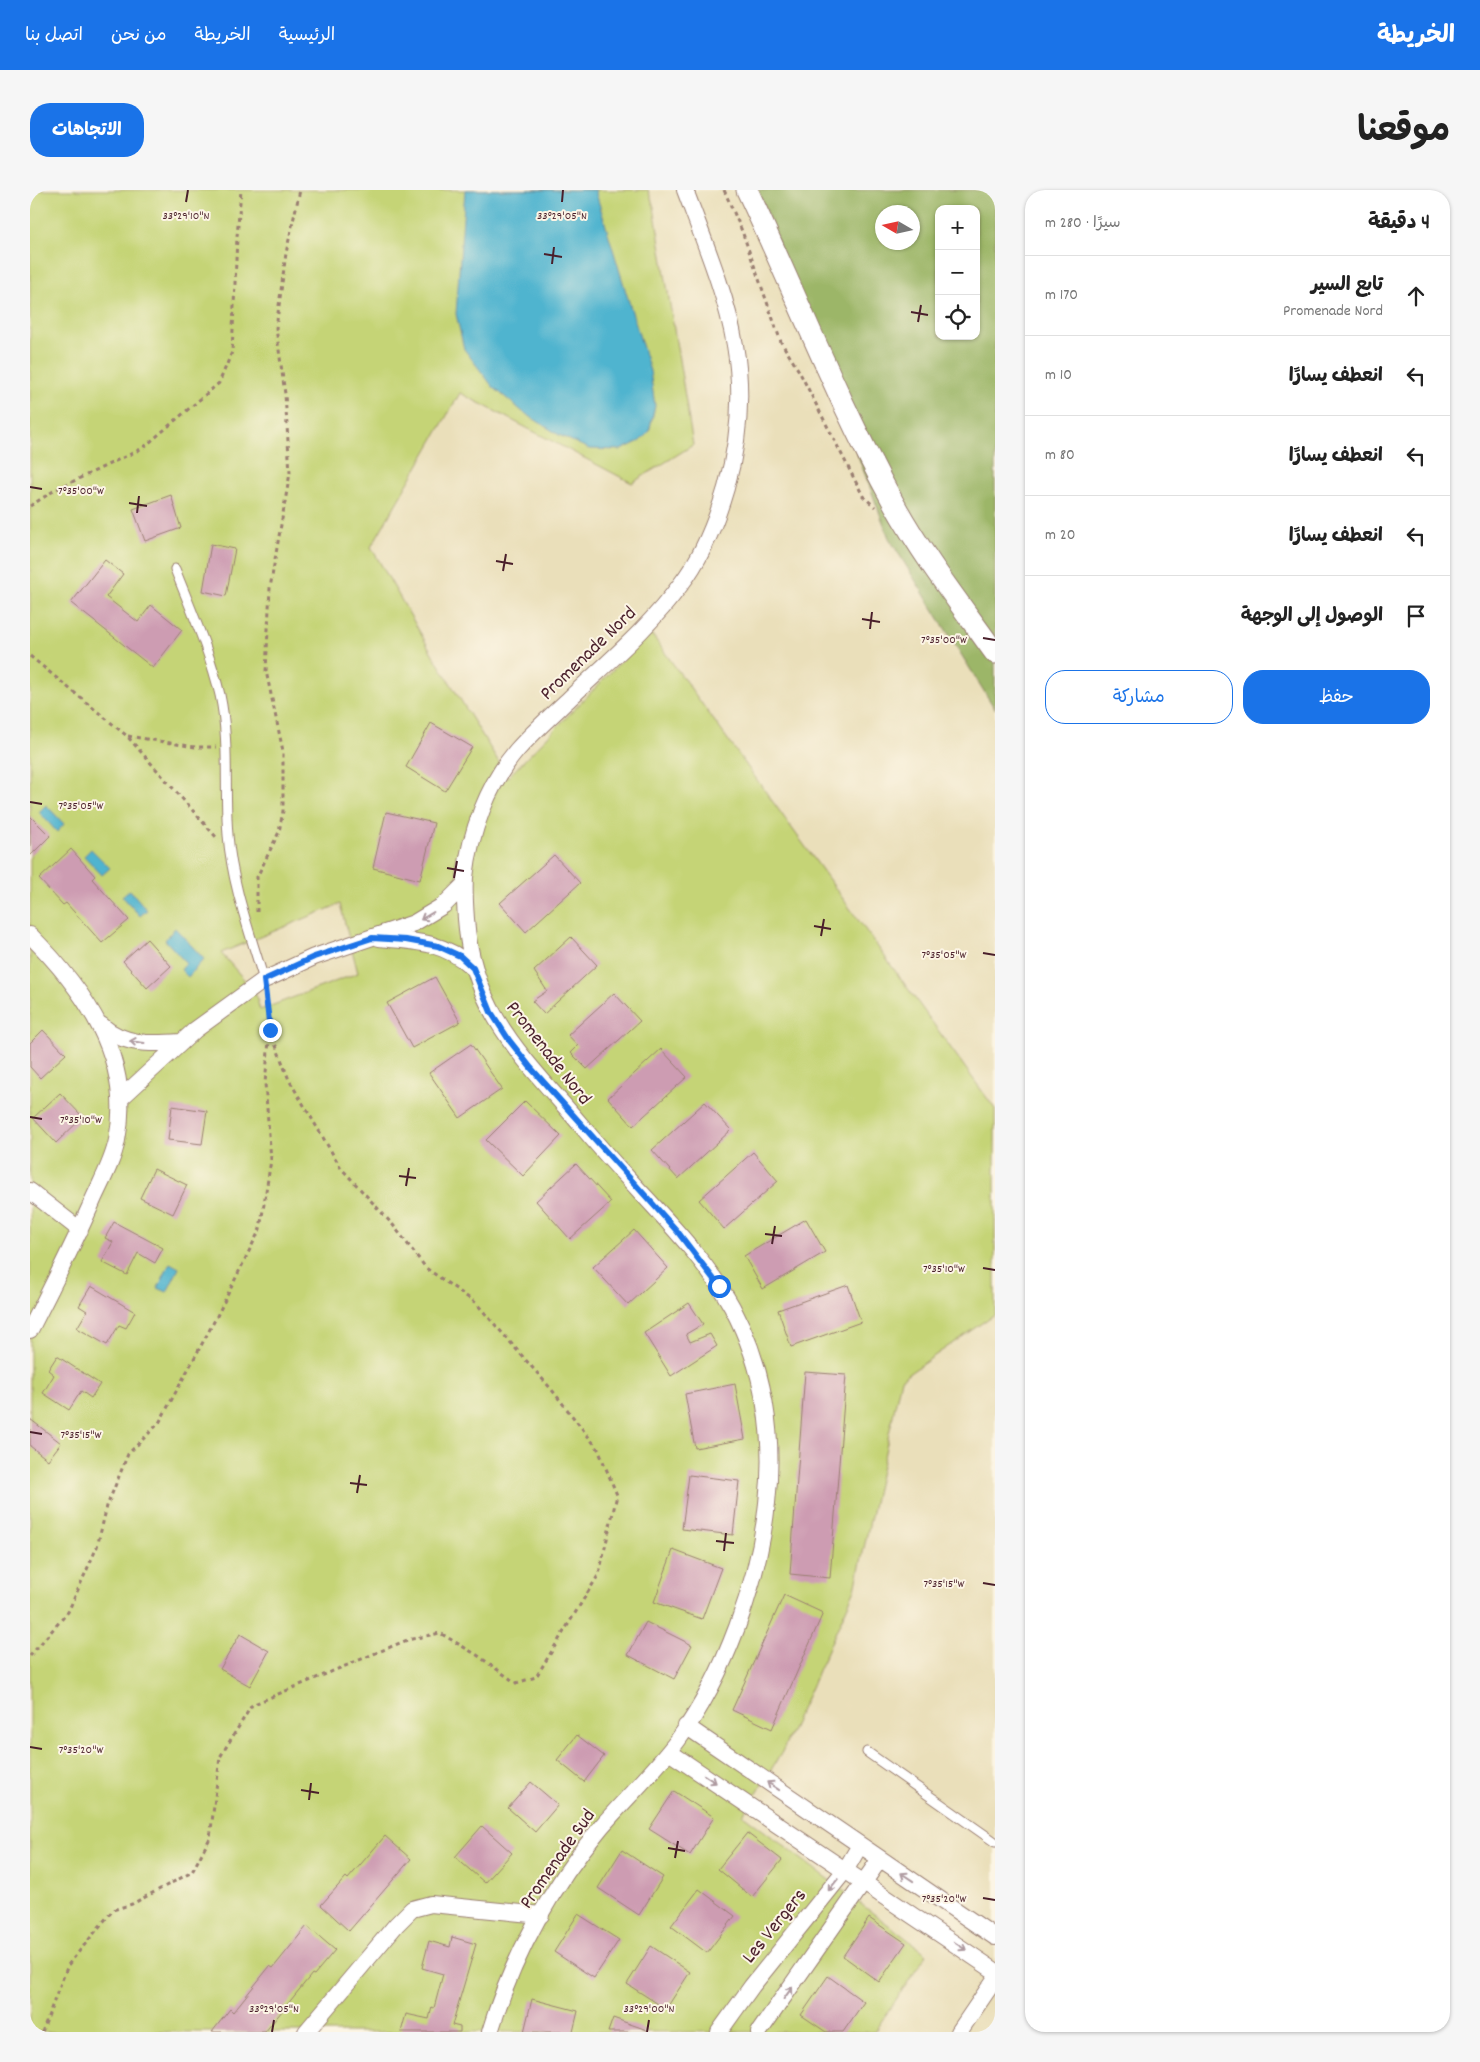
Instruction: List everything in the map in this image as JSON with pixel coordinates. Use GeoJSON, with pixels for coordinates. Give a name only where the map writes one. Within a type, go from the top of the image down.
{"type":"FeatureCollection","features":[{"type":"Feature","properties":{"kind":"street","name":"Promenade Nord"},"geometry":{"type":"LineString","coordinates":[[685,190],[723,289],[737,354],[740,398],[739,422],[735,451],[722,503],[699,557],[664,605],[639,634],[514,754],[495,784],[477,824],[469,851],[464,885],[468,943],[473,968],[491,1012],[509,1040],[707,1268],[740,1322],[756,1368],[766,1408],[770,1447],[768,1492],[763,1531],[750,1582],[728,1648],[703,1701],[686,1726]]}},
{"type":"Feature","properties":{"kind":"street"},"geometry":{"type":"LineString","coordinates":[[747,190],[853,424],[894,504],[945,582],[995,653]]}},
{"type":"Feature","properties":{"kind":"street"},"geometry":{"type":"LineString","coordinates":[[120,1100],[181,1042],[264,980],[314,957],[424,918],[444,905],[464,885]]}},
{"type":"Feature","properties":{"kind":"street"},"geometry":{"type":"LineString","coordinates":[[30,935],[62,971],[99,1023],[114,1057],[120,1100],[119,1130],[114,1151],[80,1230],[30,1330]]}},
{"type":"Feature","properties":{"kind":"street"},"geometry":{"type":"LineString","coordinates":[[372,938],[406,940],[438,946],[460,956],[473,968]]}},
{"type":"Feature","properties":{"kind":"street"},"geometry":{"type":"LineString","coordinates":[[99,1023],[109,1032],[125,1040],[153,1043],[181,1042]]}},
{"type":"Feature","properties":{"kind":"street"},"geometry":{"type":"LineString","coordinates":[[30,1191],[80,1230]]}},
{"type":"Feature","properties":{"kind":"street"},"geometry":{"type":"LineString","coordinates":[[686,1726],[995,1938]]}},
{"type":"Feature","properties":{"kind":"street","name":"Promenade Sud"},"geometry":{"type":"LineString","coordinates":[[490,2032],[509,1980],[541,1915],[590,1841],[669,1752],[686,1726]]}},
{"type":"Feature","properties":{"kind":"street"},"geometry":{"type":"LineString","coordinates":[[669,1752],[995,1970]]}},
{"type":"Feature","properties":{"kind":"street","name":"Les Vergers"},"geometry":{"type":"LineString","coordinates":[[719,2032],[752,1986],[846,1869],[860,1845]]}},
{"type":"Feature","properties":{"kind":"street"},"geometry":{"type":"LineString","coordinates":[[759,2032],[880,1859]]}},
{"type":"Feature","properties":{"kind":"street"},"geometry":{"type":"LineString","coordinates":[[306,2032],[396,1925],[412,1909],[430,1904],[541,1915]]}},
{"type":"Feature","properties":{"kind":"street"},"geometry":{"type":"LineString","coordinates":[[959,2032],[995,1979]]}},
{"type":"Feature","properties":{"kind":"lane"},"geometry":{"type":"LineString","coordinates":[[175,569],[216,682],[224,717],[231,854],[238,893],[264,980]]}},
{"type":"Feature","properties":{"kind":"lane"},"geometry":{"type":"LineString","coordinates":[[867,1752],[995,1842]]}},
{"type":"Feature","properties":{"kind":"path"},"geometry":{"type":"LineString","coordinates":[[30,506],[55,490],[143,448],[219,383],[232,352],[236,237],[242,190]]}},
{"type":"Feature","properties":{"kind":"path"},"geometry":{"type":"LineString","coordinates":[[250,935],[258,907],[258,877],[279,832],[282,811],[283,751],[266,671],[270,588],[290,473],[285,394],[276,328],[286,253],[300,190]]}},
{"type":"Feature","properties":{"kind":"path"},"geometry":{"type":"LineString","coordinates":[[724,190],[742,231],[781,342],[799,371],[863,496],[870,504],[878,508],[885,508],[894,504]]}},
{"type":"Feature","properties":{"kind":"path"},"geometry":{"type":"LineString","coordinates":[[30,656],[127,736],[231,854]]}},
{"type":"Feature","properties":{"kind":"path"},"geometry":{"type":"LineString","coordinates":[[127,736],[195,747],[226,747]]}},
{"type":"Feature","properties":{"kind":"path"},"geometry":{"type":"LineString","coordinates":[[30,1656],[68,1612],[97,1547],[107,1506],[128,1454],[159,1423],[216,1318],[260,1229],[271,1160],[266,1083],[270,1030],[264,980]]}},
{"type":"Feature","properties":{"kind":"path"},"geometry":{"type":"LineString","coordinates":[[42,2032],[68,1965],[113,1910],[132,1904],[192,1872],[210,1838],[220,1757],[252,1705],[407,1640],[440,1633],[477,1655],[516,1683],[536,1677],[599,1574],[617,1495],[598,1450],[552,1390],[476,1303],[426,1268],[393,1225],[341,1168],[289,1080],[270,1030]]}},
{"type":"Feature","properties":{"kind":"green space"},"geometry":{"type":"Polygon","coordinates":[[[30,190],[648,190],[654,207],[693,445],[632,483],[460,393],[371,547],[433,655],[508,777],[650,632],[995,1109],[995,1314],[901,1379],[855,1589],[782,1752],[743,1815],[927,1954],[874,2032],[30,2032],[30,190]],[[340,904],[221,953],[255,992],[260,1010],[358,973],[340,904]]]}},
{"type":"Feature","properties":{"kind":"green space"},"geometry":{"type":"Polygon","coordinates":[[[758,190],[995,190],[995,709],[889,538],[758,190]]]}},
{"type":"Feature","properties":{"kind":"water"},"geometry":{"type":"Polygon","coordinates":[[[465,190],[595,190],[650,371],[655,406],[649,432],[640,441],[621,450],[589,449],[559,435],[523,412],[493,387],[464,349],[456,314],[465,190]]]}},
{"type":"Feature","properties":{"kind":"water"},"geometry":{"type":"Polygon","coordinates":[[[46,805],[64,824],[57,832],[39,812],[46,805]]]}},
{"type":"Feature","properties":{"kind":"water"},"geometry":{"type":"Polygon","coordinates":[[[91,849],[110,868],[102,875],[84,856],[91,849]]]}},
{"type":"Feature","properties":{"kind":"water"},"geometry":{"type":"Polygon","coordinates":[[[130,890],[147,910],[140,916],[122,896],[130,890]]]}},
{"type":"Feature","properties":{"kind":"water"},"geometry":{"type":"Polygon","coordinates":[[[175,928],[204,959],[188,977],[181,970],[186,963],[165,940],[175,928]]]}},
{"type":"Feature","properties":{"kind":"water"},"geometry":{"type":"Polygon","coordinates":[[[170,1263],[179,1268],[167,1292],[158,1288],[170,1263]]]}},
{"type":"Feature","properties":{"kind":"building"},"geometry":{"type":"Polygon","coordinates":[[[171,495],[181,528],[145,541],[133,509],[171,495]]]}},
{"type":"Feature","properties":{"kind":"building"},"geometry":{"type":"Polygon","coordinates":[[[211,544],[235,549],[226,596],[203,591],[211,544]]]}},
{"type":"Feature","properties":{"kind":"building"},"geometry":{"type":"Polygon","coordinates":[[[105,560],[123,574],[106,597],[138,622],[151,605],[182,630],[153,668],[71,603],[105,560]]]}},
{"type":"Feature","properties":{"kind":"building"},"geometry":{"type":"Polygon","coordinates":[[[431,723],[472,747],[445,791],[406,767],[431,723]]]}},
{"type":"Feature","properties":{"kind":"building"},"geometry":{"type":"Polygon","coordinates":[[[386,812],[434,823],[420,880],[373,868],[386,812]]]}},
{"type":"Feature","properties":{"kind":"building"},"geometry":{"type":"Polygon","coordinates":[[[30,816],[50,836],[30,856],[30,816]]]}},
{"type":"Feature","properties":{"kind":"building"},"geometry":{"type":"Polygon","coordinates":[[[71,849],[95,876],[92,879],[129,920],[102,943],[66,903],[63,905],[39,879],[71,849]]]}},
{"type":"Feature","properties":{"kind":"building"},"geometry":{"type":"Polygon","coordinates":[[[554,855],[580,883],[526,932],[500,903],[554,855]]]}},
{"type":"Feature","properties":{"kind":"building"},"geometry":{"type":"Polygon","coordinates":[[[571,937],[597,965],[544,1014],[532,1001],[547,991],[534,971],[571,937]]]}},
{"type":"Feature","properties":{"kind":"building"},"geometry":{"type":"Polygon","coordinates":[[[147,939],[171,966],[147,988],[123,961],[147,939]]]}},
{"type":"Feature","properties":{"kind":"building"},"geometry":{"type":"Polygon","coordinates":[[[435,977],[460,1022],[412,1048],[387,1003],[435,977]]]}},
{"type":"Feature","properties":{"kind":"building"},"geometry":{"type":"Polygon","coordinates":[[[614,993],[640,1021],[587,1069],[571,1053],[578,1046],[568,1035],[614,993]]]}},
{"type":"Feature","properties":{"kind":"building"},"geometry":{"type":"Polygon","coordinates":[[[43,1030],[66,1054],[40,1078],[30,1067],[30,1043],[43,1030]]]}},
{"type":"Feature","properties":{"kind":"building"},"geometry":{"type":"Polygon","coordinates":[[[471,1044],[502,1089],[460,1118],[429,1073],[471,1044]]]}},
{"type":"Feature","properties":{"kind":"building"},"geometry":{"type":"Polygon","coordinates":[[[661,1049],[687,1077],[633,1126],[608,1098],[661,1049]]]}},
{"type":"Feature","properties":{"kind":"building"},"geometry":{"type":"Polygon","coordinates":[[[60,1093],[83,1117],[56,1143],[33,1118],[60,1093]]]}},
{"type":"Feature","properties":{"kind":"building"},"geometry":{"type":"Polygon","coordinates":[[[525,1101],[561,1136],[523,1176],[486,1140],[525,1101]]]}},
{"type":"Feature","properties":{"kind":"building"},"geometry":{"type":"Polygon","coordinates":[[[705,1102],[731,1130],[678,1179],[652,1150],[705,1102]]]}},
{"type":"Feature","properties":{"kind":"building"},"geometry":{"type":"Polygon","coordinates":[[[172,1106],[207,1111],[202,1144],[168,1140],[172,1106]]]}},
{"type":"Feature","properties":{"kind":"building"},"geometry":{"type":"Polygon","coordinates":[[[753,1152],[778,1181],[724,1229],[699,1200],[753,1152]]]}},
{"type":"Feature","properties":{"kind":"building"},"geometry":{"type":"Polygon","coordinates":[[[576,1164],[611,1202],[570,1239],[536,1201],[576,1164]]]}},
{"type":"Feature","properties":{"kind":"building"},"geometry":{"type":"Polygon","coordinates":[[[154,1169],[187,1185],[173,1214],[140,1198],[154,1169]]]}},
{"type":"Feature","properties":{"kind":"building"},"geometry":{"type":"Polygon","coordinates":[[[806,1219],[825,1252],[763,1289],[744,1256],[806,1219]]]}},
{"type":"Feature","properties":{"kind":"building"},"geometry":{"type":"Polygon","coordinates":[[[114,1222],[163,1248],[155,1263],[138,1253],[127,1275],[102,1262],[113,1242],[105,1238],[114,1222]]]}},
{"type":"Feature","properties":{"kind":"building"},"geometry":{"type":"Polygon","coordinates":[[[634,1230],[668,1268],[628,1305],[593,1267],[634,1230]]]}},
{"type":"Feature","properties":{"kind":"building"},"geometry":{"type":"Polygon","coordinates":[[[848,1285],[861,1322],[791,1347],[778,1310],[848,1285]]]}},
{"type":"Feature","properties":{"kind":"building"},"geometry":{"type":"Polygon","coordinates":[[[91,1286],[135,1312],[126,1328],[119,1325],[107,1345],[77,1328],[87,1311],[79,1306],[91,1286]]]}},
{"type":"Feature","properties":{"kind":"building"},"geometry":{"type":"Polygon","coordinates":[[[689,1303],[703,1324],[686,1334],[690,1342],[710,1334],[717,1346],[671,1376],[644,1333],[689,1303]]]}},
{"type":"Feature","properties":{"kind":"building"},"geometry":{"type":"Polygon","coordinates":[[[57,1356],[100,1384],[91,1398],[81,1391],[69,1410],[43,1393],[54,1375],[48,1370],[57,1356]]]}},
{"type":"Feature","properties":{"kind":"building"},"geometry":{"type":"Polygon","coordinates":[[[805,1372],[846,1375],[830,1578],[790,1574],[805,1372]]]}},
{"type":"Feature","properties":{"kind":"building"},"geometry":{"type":"Polygon","coordinates":[[[735,1384],[745,1439],[695,1448],[685,1394],[735,1384]]]}},
{"type":"Feature","properties":{"kind":"building"},"geometry":{"type":"Polygon","coordinates":[[[30,1419],[61,1443],[48,1460],[30,1446],[30,1419]]]}},
{"type":"Feature","properties":{"kind":"building"},"geometry":{"type":"Polygon","coordinates":[[[689,1475],[739,1481],[733,1535],[682,1529],[689,1475]]]}},
{"type":"Feature","properties":{"kind":"building"},"geometry":{"type":"Polygon","coordinates":[[[673,1550],[721,1568],[702,1619],[654,1602],[673,1550]]]}},
{"type":"Feature","properties":{"kind":"building"},"geometry":{"type":"Polygon","coordinates":[[[784,1595],[823,1613],[772,1729],[732,1710],[784,1595]]]}},
{"type":"Feature","properties":{"kind":"building"},"geometry":{"type":"Polygon","coordinates":[[[646,1622],[692,1645],[674,1679],[628,1655],[646,1622]]]}},
{"type":"Feature","properties":{"kind":"building"},"geometry":{"type":"Polygon","coordinates":[[[240,1634],[269,1651],[250,1686],[220,1669],[240,1634]]]}},
{"type":"Feature","properties":{"kind":"building"},"geometry":{"type":"Polygon","coordinates":[[[577,1735],[604,1756],[584,1782],[557,1760],[577,1735]]]}},
{"type":"Feature","properties":{"kind":"building"},"geometry":{"type":"Polygon","coordinates":[[[531,1782],[558,1805],[535,1832],[508,1808],[531,1782]]]}},
{"type":"Feature","properties":{"kind":"building"},"geometry":{"type":"Polygon","coordinates":[[[674,1791],[714,1817],[690,1855],[649,1829],[674,1791]]]}},
{"type":"Feature","properties":{"kind":"building"},"geometry":{"type":"Polygon","coordinates":[[[482,1826],[512,1853],[485,1883],[455,1857],[482,1826]]]}},
{"type":"Feature","properties":{"kind":"building"},"geometry":{"type":"Polygon","coordinates":[[[747,1833],[782,1860],[752,1897],[718,1869],[747,1833]]]}},
{"type":"Feature","properties":{"kind":"building"},"geometry":{"type":"Polygon","coordinates":[[[385,1836],[411,1859],[349,1931],[321,1905],[346,1877],[348,1879],[385,1836]]]}},
{"type":"Feature","properties":{"kind":"building"},"geometry":{"type":"Polygon","coordinates":[[[622,1850],[663,1877],[639,1915],[598,1888],[622,1850]]]}},
{"type":"Feature","properties":{"kind":"building"},"geometry":{"type":"Polygon","coordinates":[[[699,1889],[735,1916],[707,1953],[671,1926],[699,1889]]]}},
{"type":"Feature","properties":{"kind":"building"},"geometry":{"type":"Polygon","coordinates":[[[578,1914],[619,1940],[594,1978],[554,1952],[578,1914]]]}},
{"type":"Feature","properties":{"kind":"building"},"geometry":{"type":"Polygon","coordinates":[[[869,1918],[906,1943],[879,1982],[843,1956],[869,1918]]]}},
{"type":"Feature","properties":{"kind":"building"},"geometry":{"type":"Polygon","coordinates":[[[307,1926],[335,1950],[314,1975],[312,1974],[265,2032],[212,2032],[230,2009],[233,2012],[270,1966],[273,1968],[307,1926]]]}},
{"type":"Feature","properties":{"kind":"building"},"geometry":{"type":"Polygon","coordinates":[[[452,1937],[476,1944],[452,2025],[460,2027],[460,2032],[401,2032],[406,2014],[429,2019],[432,2007],[434,2008],[443,1974],[422,1968],[429,1941],[450,1947],[452,1937]]]}},
{"type":"Feature","properties":{"kind":"building"},"geometry":{"type":"Polygon","coordinates":[[[651,1946],[690,1972],[666,2009],[627,1984],[651,1946]]]}},
{"type":"Feature","properties":{"kind":"building"},"geometry":{"type":"Polygon","coordinates":[[[828,1976],[864,2002],[843,2032],[826,2032],[801,2015],[828,1976]]]}},
{"type":"Feature","properties":{"kind":"building"},"geometry":{"type":"Polygon","coordinates":[[[532,1999],[578,2011],[573,2032],[524,2032],[532,1999]]]}},
{"type":"Feature","properties":{"kind":"building"},"geometry":{"type":"Polygon","coordinates":[[[613,2018],[647,2030],[647,2032],[608,2032],[613,2018]]]}},
{"type":"Feature","properties":{"kind":"route"},"geometry":{"type":"LineString","coordinates":[[270,1030],[264,980],[279,972],[340,948],[372,938],[426,943],[453,952],[473,968],[491,1012],[509,1040],[531,1068],[611,1160],[677,1231],[719,1286]]}}]}
